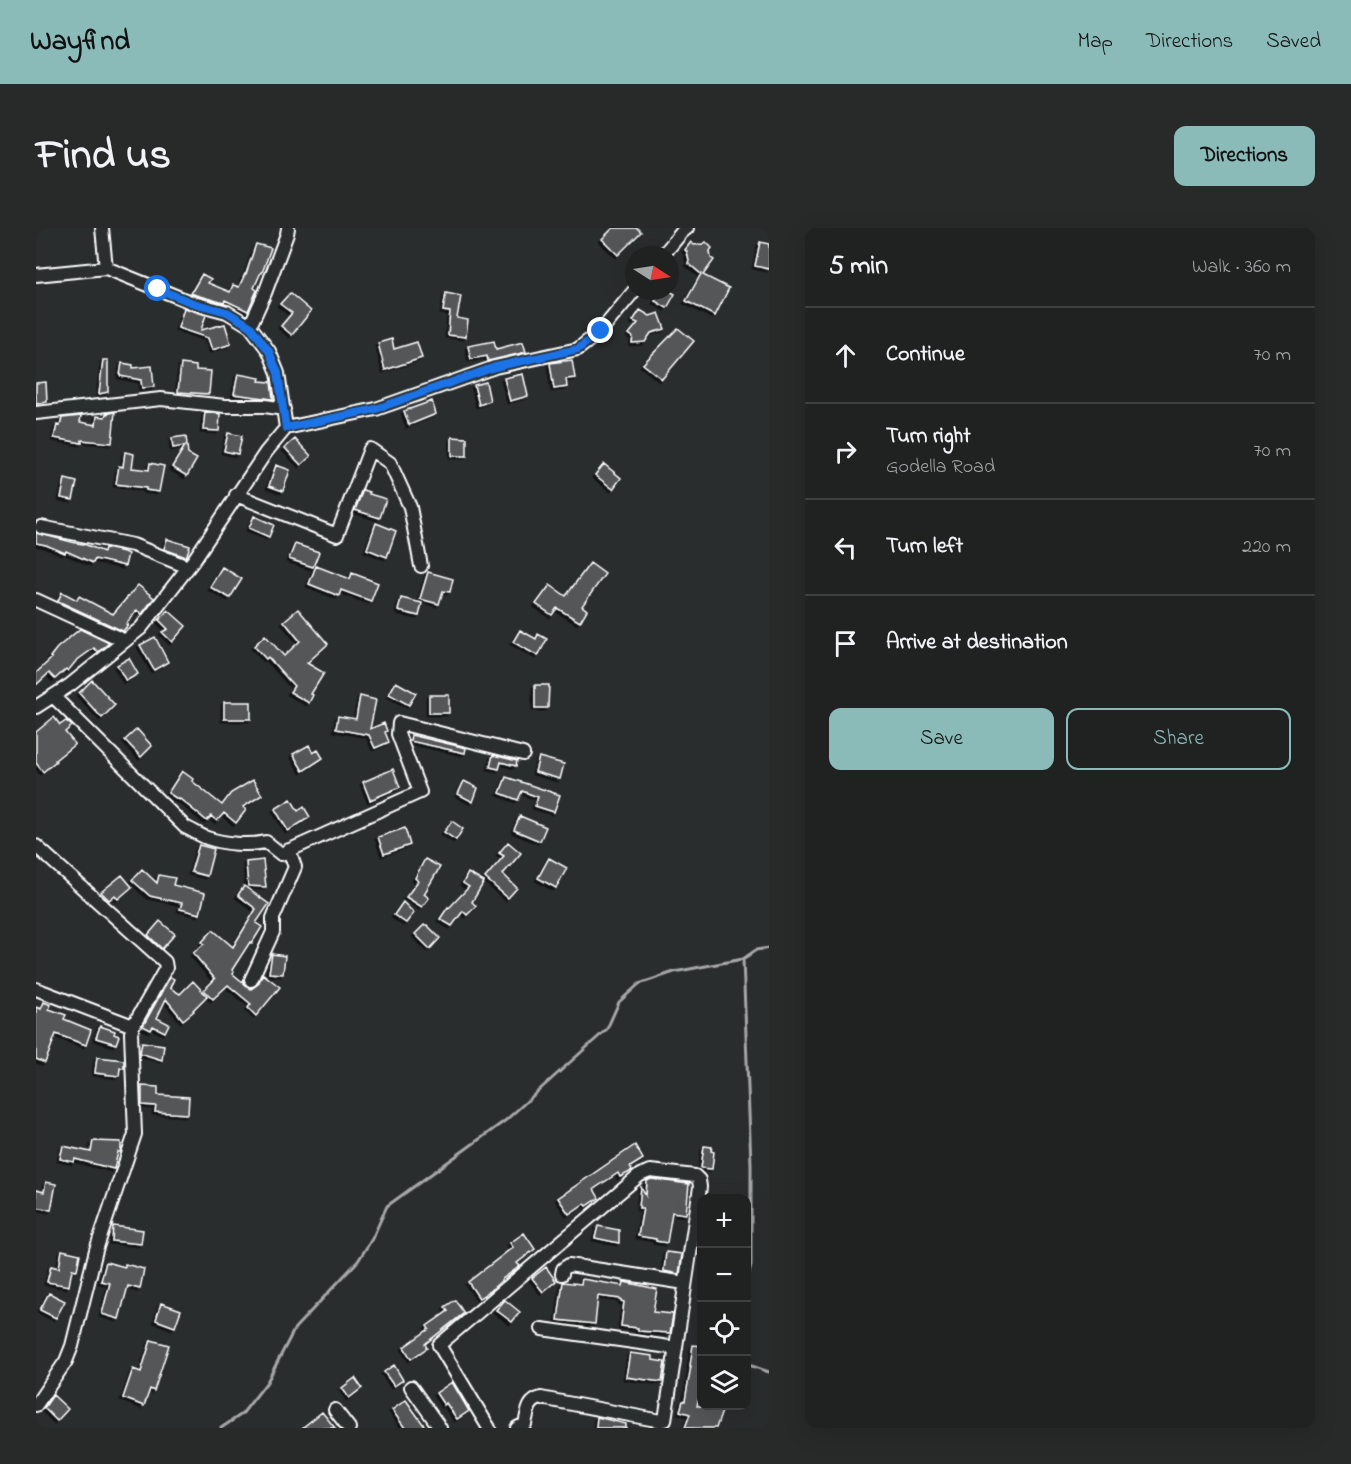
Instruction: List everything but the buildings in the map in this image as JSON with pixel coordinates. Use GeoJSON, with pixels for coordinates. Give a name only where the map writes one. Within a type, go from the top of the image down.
{"type":"FeatureCollection","features":[{"type":"Feature","properties":{"kind":"street"},"geometry":{"type":"LineString","coordinates":[[102,228],[106,268]]}},
{"type":"Feature","properties":{"kind":"street"},"geometry":{"type":"LineString","coordinates":[[250,326],[288,234],[288,228]]}},
{"type":"Feature","properties":{"kind":"street"},"geometry":{"type":"LineString","coordinates":[[670,246],[687,228]]}},
{"type":"Feature","properties":{"kind":"street"},"geometry":{"type":"LineString","coordinates":[[36,275],[106,268],[193,303],[227,312],[250,326],[269,351],[278,373],[286,428]]}},
{"type":"Feature","properties":{"kind":"street"},"geometry":{"type":"LineString","coordinates":[[36,707],[70,685],[141,628],[188,567],[266,452],[286,428],[376,409],[495,367],[578,349],[601,331],[627,300]]}},
{"type":"Feature","properties":{"kind":"street"},"geometry":{"type":"LineString","coordinates":[[36,413],[161,399],[284,409]]}},
{"type":"Feature","properties":{"kind":"street"},"geometry":{"type":"LineString","coordinates":[[236,495],[337,535],[370,449],[390,463],[410,507],[421,566]]}},
{"type":"Feature","properties":{"kind":"street"},"geometry":{"type":"LineString","coordinates":[[40,527],[133,545],[188,567]]}},
{"type":"Feature","properties":{"kind":"street"},"geometry":{"type":"LineString","coordinates":[[36,600],[126,641]]}},
{"type":"Feature","properties":{"kind":"street"},"geometry":{"type":"LineString","coordinates":[[53,696],[184,827],[208,838],[234,843],[266,842],[281,854],[420,792],[398,734],[399,723],[523,754]]}},
{"type":"Feature","properties":{"kind":"street"},"geometry":{"type":"LineString","coordinates":[[36,846],[165,962],[166,968],[131,1033],[135,1134],[96,1250],[72,1346],[66,1361],[36,1405]]}},
{"type":"Feature","properties":{"kind":"street"},"geometry":{"type":"LineString","coordinates":[[250,980],[273,932],[273,918],[295,867],[289,850]]}},
{"type":"Feature","properties":{"kind":"street"},"geometry":{"type":"LineString","coordinates":[[36,989],[133,1026]]}},
{"type":"Feature","properties":{"kind":"street"},"geometry":{"type":"LineString","coordinates":[[489,1428],[439,1346],[640,1175],[650,1171],[695,1176],[699,1180],[700,1187],[665,1420],[541,1398],[535,1399],[530,1404],[525,1424],[517,1428]]}},
{"type":"Feature","properties":{"kind":"street"},"geometry":{"type":"LineString","coordinates":[[562,1274],[563,1269],[569,1265],[686,1283]]}},
{"type":"Feature","properties":{"kind":"street"},"geometry":{"type":"LineString","coordinates":[[543,1329],[676,1348]]}},
{"type":"Feature","properties":{"kind":"street"},"geometry":{"type":"LineString","coordinates":[[411,1387],[440,1428]]}},
{"type":"Feature","properties":{"kind":"street"},"geometry":{"type":"LineString","coordinates":[[335,1410],[349,1428]]}},
{"type":"Feature","properties":{"kind":"waterway"},"geometry":{"type":"LineString","coordinates":[[221,1428],[242,1414],[267,1382],[295,1328],[358,1261],[372,1239],[387,1206],[506,1120],[607,1029],[619,1002],[639,984],[674,972],[743,959],[756,950],[769,948]]}},
{"type":"Feature","properties":{"kind":"waterway"},"geometry":{"type":"LineString","coordinates":[[743,959],[751,1164],[751,1248]]}},
{"type":"Feature","properties":{"kind":"waterway"},"geometry":{"type":"LineString","coordinates":[[751,1366],[769,1372]]}},
{"type":"Feature","properties":{"kind":"route"},"geometry":{"type":"LineString","coordinates":[[158,289],[193,303],[227,312],[250,326],[269,351],[278,373],[286,428],[376,409],[495,367],[578,349],[601,331]]}}]}
